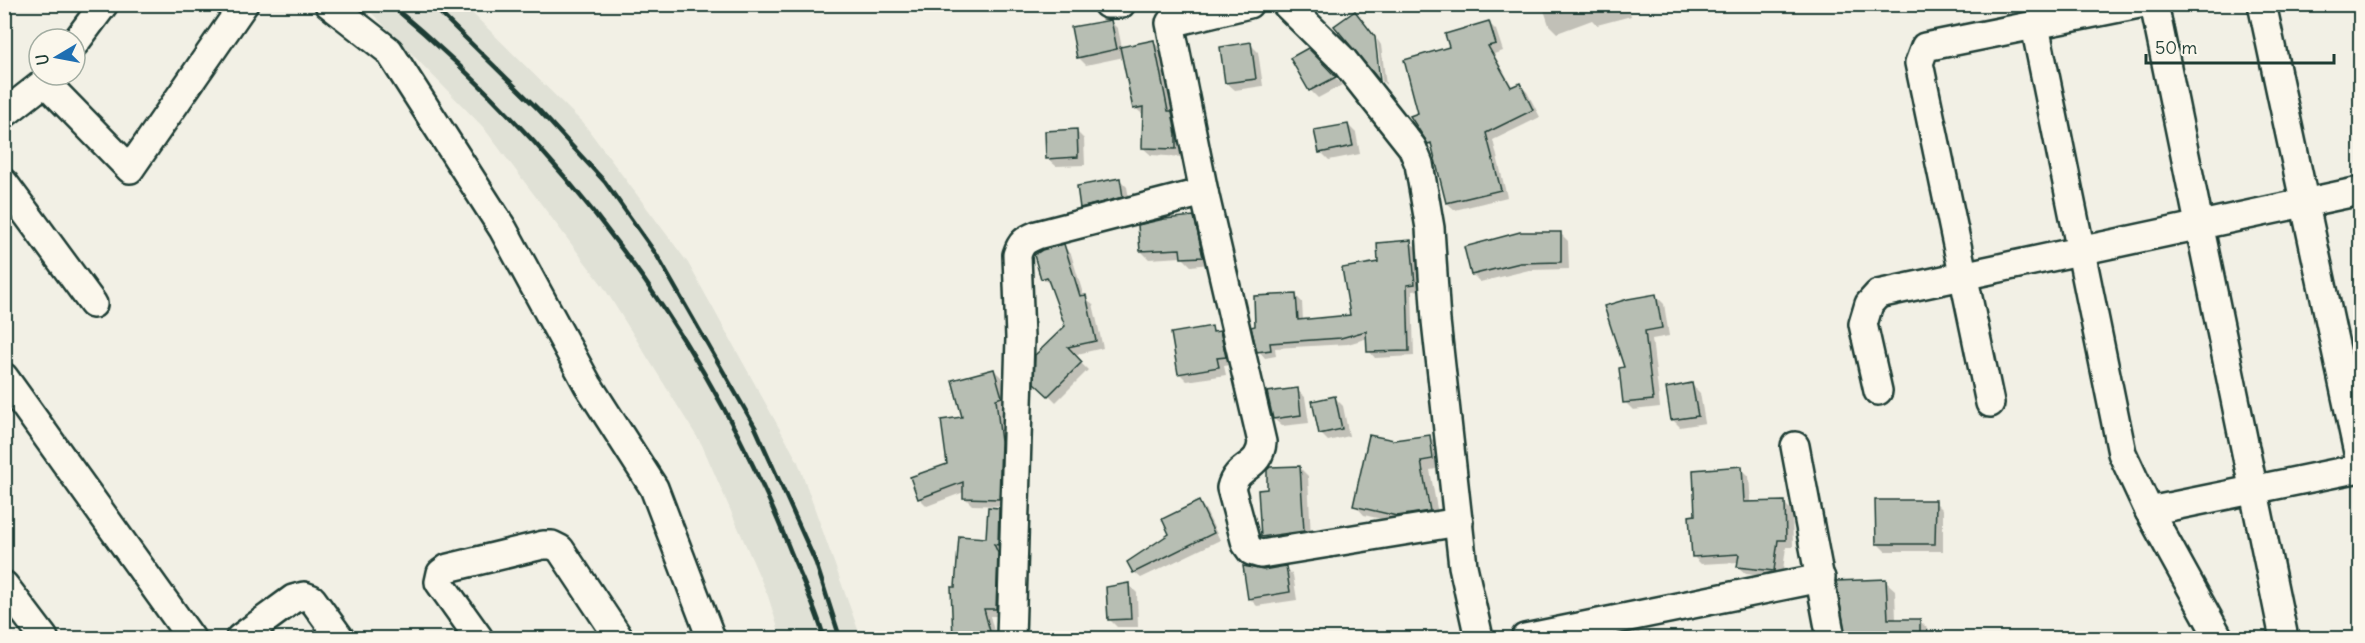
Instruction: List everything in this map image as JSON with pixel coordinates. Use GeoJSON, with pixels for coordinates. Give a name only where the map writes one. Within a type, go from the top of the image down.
{"type":"FeatureCollection","features":[{"type":"Feature","properties":{"kind":"street"},"geometry":{"type":"LineString","coordinates":[[86,27],[104,4]]}},
{"type":"Feature","properties":{"kind":"street"},"geometry":{"type":"LineString","coordinates":[[54,87],[130,169],[244,4]]}},
{"type":"Feature","properties":{"kind":"street"},"geometry":{"type":"LineString","coordinates":[[328,4],[389,51],[503,229],[588,385],[654,488],[711,639]]}},
{"type":"Feature","properties":{"kind":"street"},"geometry":{"type":"LineString","coordinates":[[1107,4],[1121,4]]}},
{"type":"Feature","properties":{"kind":"street"},"geometry":{"type":"LineString","coordinates":[[1249,4],[1163,14],[1262,442],[1261,454],[1237,474],[1231,488],[1246,544],[1251,551],[1261,554],[1459,522]]}},
{"type":"Feature","properties":{"kind":"street"},"geometry":{"type":"LineString","coordinates":[[1286,4],[1344,61],[1412,147],[1419,164],[1430,228],[1436,321],[1463,566],[1479,639]]}},
{"type":"Feature","properties":{"kind":"street"},"geometry":{"type":"LineString","coordinates":[[1990,403],[1919,63],[1921,52],[1925,47],[2139,4]]}},
{"type":"Feature","properties":{"kind":"street"},"geometry":{"type":"LineString","coordinates":[[2154,4],[2284,639]]}},
{"type":"Feature","properties":{"kind":"street"},"geometry":{"type":"LineString","coordinates":[[2262,4],[2361,462]]}},
{"type":"Feature","properties":{"kind":"street"},"geometry":{"type":"LineString","coordinates":[[2035,26],[2122,453],[2149,511],[2219,639]]}},
{"type":"Feature","properties":{"kind":"street"},"geometry":{"type":"LineString","coordinates":[[4,114],[37,87]]}},
{"type":"Feature","properties":{"kind":"street"},"geometry":{"type":"LineString","coordinates":[[4,183],[93,304]]}},
{"type":"Feature","properties":{"kind":"street"},"geometry":{"type":"LineString","coordinates":[[1878,391],[1863,324],[1869,304],[1878,294],[2361,191]]}},
{"type":"Feature","properties":{"kind":"street"},"geometry":{"type":"LineString","coordinates":[[1011,639],[1020,338],[1017,255],[1020,245],[1024,240],[1037,235],[1204,192]]}},
{"type":"Feature","properties":{"kind":"street"},"geometry":{"type":"LineString","coordinates":[[4,378],[191,639]]}},
{"type":"Feature","properties":{"kind":"street"},"geometry":{"type":"LineString","coordinates":[[1795,447],[1831,639]]}},
{"type":"Feature","properties":{"kind":"street"},"geometry":{"type":"LineString","coordinates":[[2149,511],[2361,468]]}},
{"type":"Feature","properties":{"kind":"street"},"geometry":{"type":"LineString","coordinates":[[479,639],[439,582],[441,573],[448,568],[543,545],[552,545],[560,549],[619,639]]}},
{"type":"Feature","properties":{"kind":"street"},"geometry":{"type":"LineString","coordinates":[[1525,639],[1821,578]]}},
{"type":"Feature","properties":{"kind":"street"},"geometry":{"type":"LineString","coordinates":[[4,585],[44,639]]}},
{"type":"Feature","properties":{"kind":"street"},"geometry":{"type":"LineString","coordinates":[[240,639],[293,599],[304,596],[312,599],[340,639]]}},
{"type":"Feature","properties":{"kind":"shaded area"},"geometry":{"type":"Polygon","coordinates":[[[364,5],[464,5],[584,124],[688,263],[798,462],[861,638],[781,638],[768,596],[702,445],[603,286],[483,127],[364,5]]]}},
{"type":"Feature","properties":{"kind":"building"},"geometry":{"type":"Polygon","coordinates":[[[1355,11],[1375,37],[1380,81],[1334,26],[1355,11]]]}},
{"type":"Feature","properties":{"kind":"building"},"geometry":{"type":"Polygon","coordinates":[[[1111,20],[1117,49],[1077,58],[1071,27],[1111,20]]]}},
{"type":"Feature","properties":{"kind":"building"},"geometry":{"type":"Polygon","coordinates":[[[1489,21],[1496,44],[1488,46],[1511,87],[1520,83],[1533,110],[1486,133],[1501,190],[1446,203],[1431,143],[1428,144],[1410,116],[1418,113],[1404,60],[1449,47],[1445,34],[1489,21]]]}},
{"type":"Feature","properties":{"kind":"building"},"geometry":{"type":"Polygon","coordinates":[[[1154,40],[1168,111],[1172,111],[1176,149],[1142,148],[1143,107],[1133,109],[1120,47],[1154,40]]]}},
{"type":"Feature","properties":{"kind":"building"},"geometry":{"type":"Polygon","coordinates":[[[1251,42],[1256,79],[1225,83],[1220,47],[1251,42]]]}},
{"type":"Feature","properties":{"kind":"building"},"geometry":{"type":"Polygon","coordinates":[[[1308,48],[1336,77],[1309,91],[1290,58],[1308,48]]]}},
{"type":"Feature","properties":{"kind":"building"},"geometry":{"type":"Polygon","coordinates":[[[1348,124],[1353,146],[1319,153],[1314,130],[1348,124]]]}},
{"type":"Feature","properties":{"kind":"building"},"geometry":{"type":"Polygon","coordinates":[[[1077,129],[1078,157],[1046,159],[1045,131],[1077,129]]]}},
{"type":"Feature","properties":{"kind":"building"},"geometry":{"type":"Polygon","coordinates":[[[1120,178],[1123,197],[1080,208],[1077,186],[1120,178]]]}},
{"type":"Feature","properties":{"kind":"building"},"geometry":{"type":"Polygon","coordinates":[[[1194,216],[1203,257],[1181,258],[1180,249],[1140,251],[1138,225],[1194,216]]]}},
{"type":"Feature","properties":{"kind":"building"},"geometry":{"type":"Polygon","coordinates":[[[1520,232],[1561,232],[1561,262],[1520,263],[1471,275],[1464,247],[1520,232]]]}},
{"type":"Feature","properties":{"kind":"building"},"geometry":{"type":"Polygon","coordinates":[[[1411,240],[1415,284],[1407,285],[1409,351],[1367,352],[1366,331],[1341,338],[1270,343],[1271,350],[1257,352],[1251,327],[1255,326],[1254,296],[1296,294],[1298,320],[1350,315],[1342,268],[1378,262],[1377,243],[1411,240]]]}},
{"type":"Feature","properties":{"kind":"building"},"geometry":{"type":"Polygon","coordinates":[[[1064,244],[1080,296],[1086,295],[1096,341],[1068,347],[1082,362],[1048,396],[1034,383],[1035,355],[1065,326],[1047,277],[1041,279],[1034,255],[1042,250],[1064,244]]]}},
{"type":"Feature","properties":{"kind":"building"},"geometry":{"type":"Polygon","coordinates":[[[1656,294],[1662,328],[1645,331],[1653,400],[1623,403],[1619,368],[1624,367],[1604,306],[1656,294]]]}},
{"type":"Feature","properties":{"kind":"building"},"geometry":{"type":"Polygon","coordinates":[[[1212,326],[1213,332],[1220,331],[1226,357],[1217,358],[1219,367],[1178,374],[1171,333],[1212,326]]]}},
{"type":"Feature","properties":{"kind":"building"},"geometry":{"type":"Polygon","coordinates":[[[994,369],[1002,397],[996,399],[1001,442],[999,499],[963,498],[963,482],[918,499],[910,477],[947,464],[941,420],[962,417],[952,380],[994,369]]]}},
{"type":"Feature","properties":{"kind":"building"},"geometry":{"type":"Polygon","coordinates":[[[1692,383],[1698,416],[1671,420],[1666,388],[1692,383]]]}},
{"type":"Feature","properties":{"kind":"building"},"geometry":{"type":"Polygon","coordinates":[[[1298,388],[1301,415],[1273,419],[1267,392],[1298,388]]]}},
{"type":"Feature","properties":{"kind":"building"},"geometry":{"type":"Polygon","coordinates":[[[1335,396],[1342,429],[1319,434],[1312,401],[1335,396]]]}},
{"type":"Feature","properties":{"kind":"building"},"geometry":{"type":"Polygon","coordinates":[[[1369,435],[1394,440],[1430,435],[1433,459],[1421,461],[1430,511],[1397,516],[1353,506],[1369,435]]]}},
{"type":"Feature","properties":{"kind":"building"},"geometry":{"type":"Polygon","coordinates":[[[1300,466],[1304,531],[1261,537],[1258,490],[1267,489],[1267,470],[1270,467],[1300,466]]]}},
{"type":"Feature","properties":{"kind":"building"},"geometry":{"type":"Polygon","coordinates":[[[1742,466],[1744,502],[1785,501],[1786,540],[1778,540],[1774,571],[1737,567],[1739,554],[1692,557],[1689,516],[1695,515],[1693,470],[1742,466]]]}},
{"type":"Feature","properties":{"kind":"building"},"geometry":{"type":"Polygon","coordinates":[[[1875,500],[1936,500],[1935,544],[1876,544],[1875,500]]]}},
{"type":"Feature","properties":{"kind":"building"},"geometry":{"type":"Polygon","coordinates":[[[1199,501],[1214,533],[1133,573],[1127,562],[1169,534],[1162,519],[1199,501]]]}},
{"type":"Feature","properties":{"kind":"building"},"geometry":{"type":"Polygon","coordinates":[[[988,507],[999,508],[998,545],[994,544],[998,553],[996,609],[984,609],[992,639],[953,639],[951,587],[955,587],[959,536],[986,538],[988,507]]]}},
{"type":"Feature","properties":{"kind":"building"},"geometry":{"type":"Polygon","coordinates":[[[1243,566],[1263,570],[1286,566],[1290,592],[1248,599],[1243,566]]]}},
{"type":"Feature","properties":{"kind":"building"},"geometry":{"type":"Polygon","coordinates":[[[1886,579],[1888,619],[1920,619],[1920,639],[1846,639],[1836,581],[1886,579]]]}},
{"type":"Feature","properties":{"kind":"building"},"geometry":{"type":"Polygon","coordinates":[[[1129,583],[1131,619],[1108,620],[1106,587],[1129,583]]]}},
{"type":"Feature","properties":{"kind":"railway"},"geometry":{"type":"LineString","coordinates":[[390,4],[454,60],[514,120],[623,250],[671,320],[715,392],[754,467],[808,592],[824,638]]}},
{"type":"Feature","properties":{"kind":"railway"},"geometry":{"type":"LineString","coordinates":[[431,4],[538,109],[605,182],[656,254],[755,427],[816,563],[840,638]]}}]}
